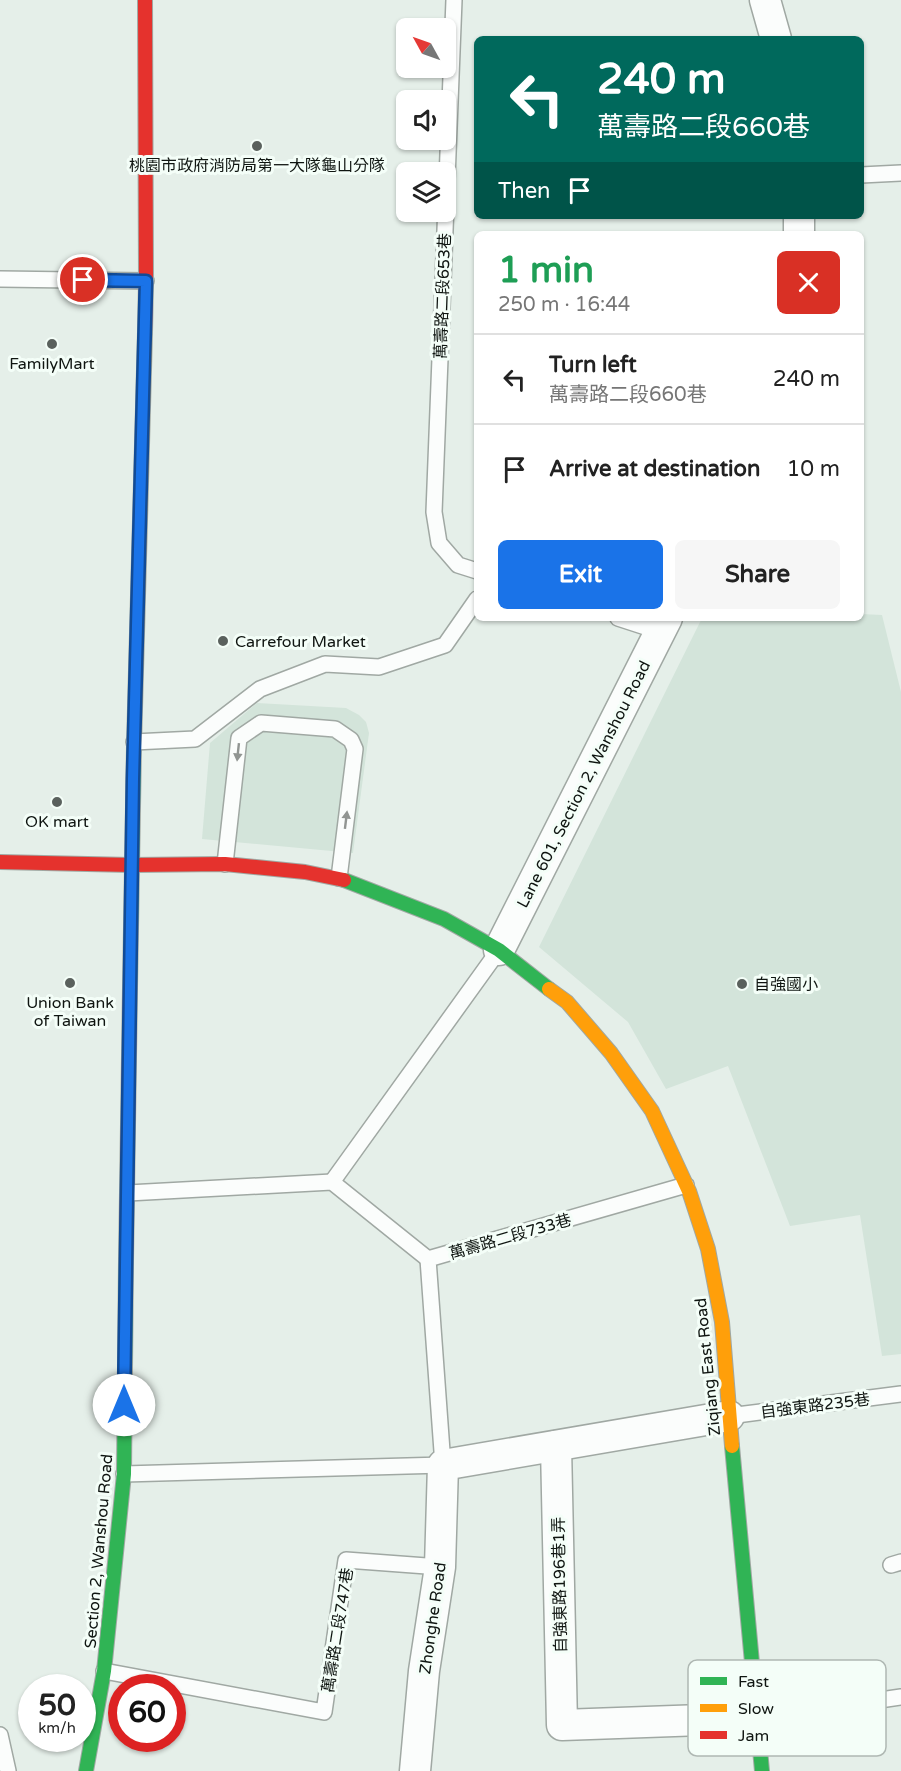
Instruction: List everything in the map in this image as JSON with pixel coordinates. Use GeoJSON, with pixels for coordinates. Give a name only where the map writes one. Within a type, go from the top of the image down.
{"type":"FeatureCollection","features":[{"type":"Feature","properties":{"kind":"main road","name":"Section 2, Wanshou Road"},"geometry":{"type":"LineString","coordinates":[[86,1771],[104,1671],[124,1474],[131,865],[146,281],[146,0]]}},
{"type":"Feature","properties":{"kind":"main road","name":"Ziqiang East Road"},"geometry":{"type":"LineString","coordinates":[[0,862],[131,865],[225,864],[339,878],[444,919],[499,950],[567,1002],[611,1053],[652,1110],[686,1185],[708,1249],[722,1322],[752,1660]]}},
{"type":"Feature","properties":{"kind":"main road","name":"Ziqiang East Road"},"geometry":{"type":"LineString","coordinates":[[761,1756],[762,1771]]}},
{"type":"Feature","properties":{"kind":"street"},"geometry":{"type":"LineString","coordinates":[[765,0],[775,36]]}},
{"type":"Feature","properties":{"kind":"street","name":"Lane 601, Section 2, Wanshou Road"},"geometry":{"type":"LineString","coordinates":[[499,950],[664,625]]}},
{"type":"Feature","properties":{"kind":"street"},"geometry":{"type":"LineString","coordinates":[[443,1465],[729,1416]]}},
{"type":"Feature","properties":{"kind":"street","name":"自強東路196巷1弄"},"geometry":{"type":"LineString","coordinates":[[556,1446],[562,1725],[688,1720]]}},
{"type":"Feature","properties":{"kind":"street","name":"Zhonghe Road"},"geometry":{"type":"LineString","coordinates":[[415,1771],[424,1671],[440,1567],[443,1465]]}},
{"type":"Feature","properties":{"kind":"lane","name":"萬壽路二段653巷"},"geometry":{"type":"LineString","coordinates":[[454,0],[434,512],[439,543],[458,566],[474,570]]}},
{"type":"Feature","properties":{"kind":"lane"},"geometry":{"type":"LineString","coordinates":[[864,175],[901,173]]}},
{"type":"Feature","properties":{"kind":"lane"},"geometry":{"type":"LineString","coordinates":[[0,279],[146,281]]}},
{"type":"Feature","properties":{"kind":"lane"},"geometry":{"type":"LineString","coordinates":[[134,742],[195,740],[260,689],[325,664],[379,667],[445,645],[474,603]]}},
{"type":"Feature","properties":{"kind":"lane"},"geometry":{"type":"LineString","coordinates":[[638,621],[664,625]]}},
{"type":"Feature","properties":{"kind":"lane"},"geometry":{"type":"LineString","coordinates":[[225,864],[239,738],[261,723],[335,729],[351,740],[355,749],[339,878]]}},
{"type":"Feature","properties":{"kind":"lane"},"geometry":{"type":"LineString","coordinates":[[332,1182],[499,950]]}},
{"type":"Feature","properties":{"kind":"lane"},"geometry":{"type":"LineString","coordinates":[[128,1193],[332,1182],[428,1259]]}},
{"type":"Feature","properties":{"kind":"lane","name":"萬壽路二段733巷"},"geometry":{"type":"LineString","coordinates":[[443,1465],[428,1259],[686,1185]]}},
{"type":"Feature","properties":{"kind":"lane","name":"自強東路235巷"},"geometry":{"type":"LineString","coordinates":[[729,1416],[901,1394]]}},
{"type":"Feature","properties":{"kind":"lane"},"geometry":{"type":"LineString","coordinates":[[124,1474],[443,1465]]}},
{"type":"Feature","properties":{"kind":"lane","name":"萬壽路二段747巷"},"geometry":{"type":"LineString","coordinates":[[104,1671],[324,1712],[346,1560],[440,1567]]}},
{"type":"Feature","properties":{"kind":"lane"},"geometry":{"type":"LineString","coordinates":[[886,1699],[901,1697]]}},
{"type":"Feature","properties":{"kind":"lane"},"geometry":{"type":"LineString","coordinates":[[0,1734],[8,1771]]}},
{"type":"Feature","properties":{"kind":"shaded area","name":"自強國小"},"geometry":{"type":"Polygon","coordinates":[[[864,614],[882,615],[901,692],[901,1354],[882,1356],[860,1215],[790,1226],[728,1066],[666,1089],[628,1022],[539,947],[701,621],[864,621],[864,614]]]}},
{"type":"Feature","properties":{"kind":"shaded area"},"geometry":{"type":"Polygon","coordinates":[[[257,703],[346,708],[366,722],[369,733],[353,853],[202,839],[210,743],[257,703]]]}},
{"type":"Feature","properties":{"kind":"traffic: fast"},"geometry":{"type":"LineString","coordinates":[[130,988],[134,746]]}},
{"type":"Feature","properties":{"kind":"traffic: fast"},"geometry":{"type":"LineString","coordinates":[[344,880],[444,919],[499,950],[549,989]]}},
{"type":"Feature","properties":{"kind":"traffic: fast"},"geometry":{"type":"LineString","coordinates":[[86,1771],[104,1671],[124,1474],[126,1261]]}},
{"type":"Feature","properties":{"kind":"traffic: fast"},"geometry":{"type":"LineString","coordinates":[[732,1446],[752,1660]]}},
{"type":"Feature","properties":{"kind":"traffic: fast"},"geometry":{"type":"LineString","coordinates":[[761,1756],[762,1771]]}},
{"type":"Feature","properties":{"kind":"traffic: slow"},"geometry":{"type":"LineString","coordinates":[[134,746],[145,332]]}},
{"type":"Feature","properties":{"kind":"traffic: slow"},"geometry":{"type":"LineString","coordinates":[[549,989],[567,1002],[611,1053],[652,1111],[689,1191],[708,1249],[722,1322],[732,1446]]}},
{"type":"Feature","properties":{"kind":"traffic: jam"},"geometry":{"type":"LineString","coordinates":[[145,0],[145,332]]}},
{"type":"Feature","properties":{"kind":"traffic: jam"},"geometry":{"type":"LineString","coordinates":[[0,862],[131,865],[225,864],[305,872],[344,880]]}},
{"type":"Feature","properties":{"kind":"traffic: jam"},"geometry":{"type":"LineString","coordinates":[[126,1261],[130,988]]}},
{"type":"Feature","properties":{"kind":"place","name":"桃園市政府消防局第一大隊龜山分隊"},"geometry":{"type":"Point","coordinates":[257,146]}},
{"type":"Feature","properties":{"kind":"place","name":"FamilyMart"},"geometry":{"type":"Point","coordinates":[52,344]}},
{"type":"Feature","properties":{"kind":"place","name":"Carrefour Market"},"geometry":{"type":"Point","coordinates":[223,641]}},
{"type":"Feature","properties":{"kind":"place","name":"OK mart"},"geometry":{"type":"Point","coordinates":[57,802]}},
{"type":"Feature","properties":{"kind":"place","name":"Union Bank of Taiwan"},"geometry":{"type":"Point","coordinates":[70,983]}},
{"type":"Feature","properties":{"kind":"place","name":"自強國小"},"geometry":{"type":"Point","coordinates":[742,984]}},
{"type":"Feature","properties":{"kind":"route"},"geometry":{"type":"LineString","coordinates":[[83,280],[146,281],[130,910],[124,1405]]}}]}
